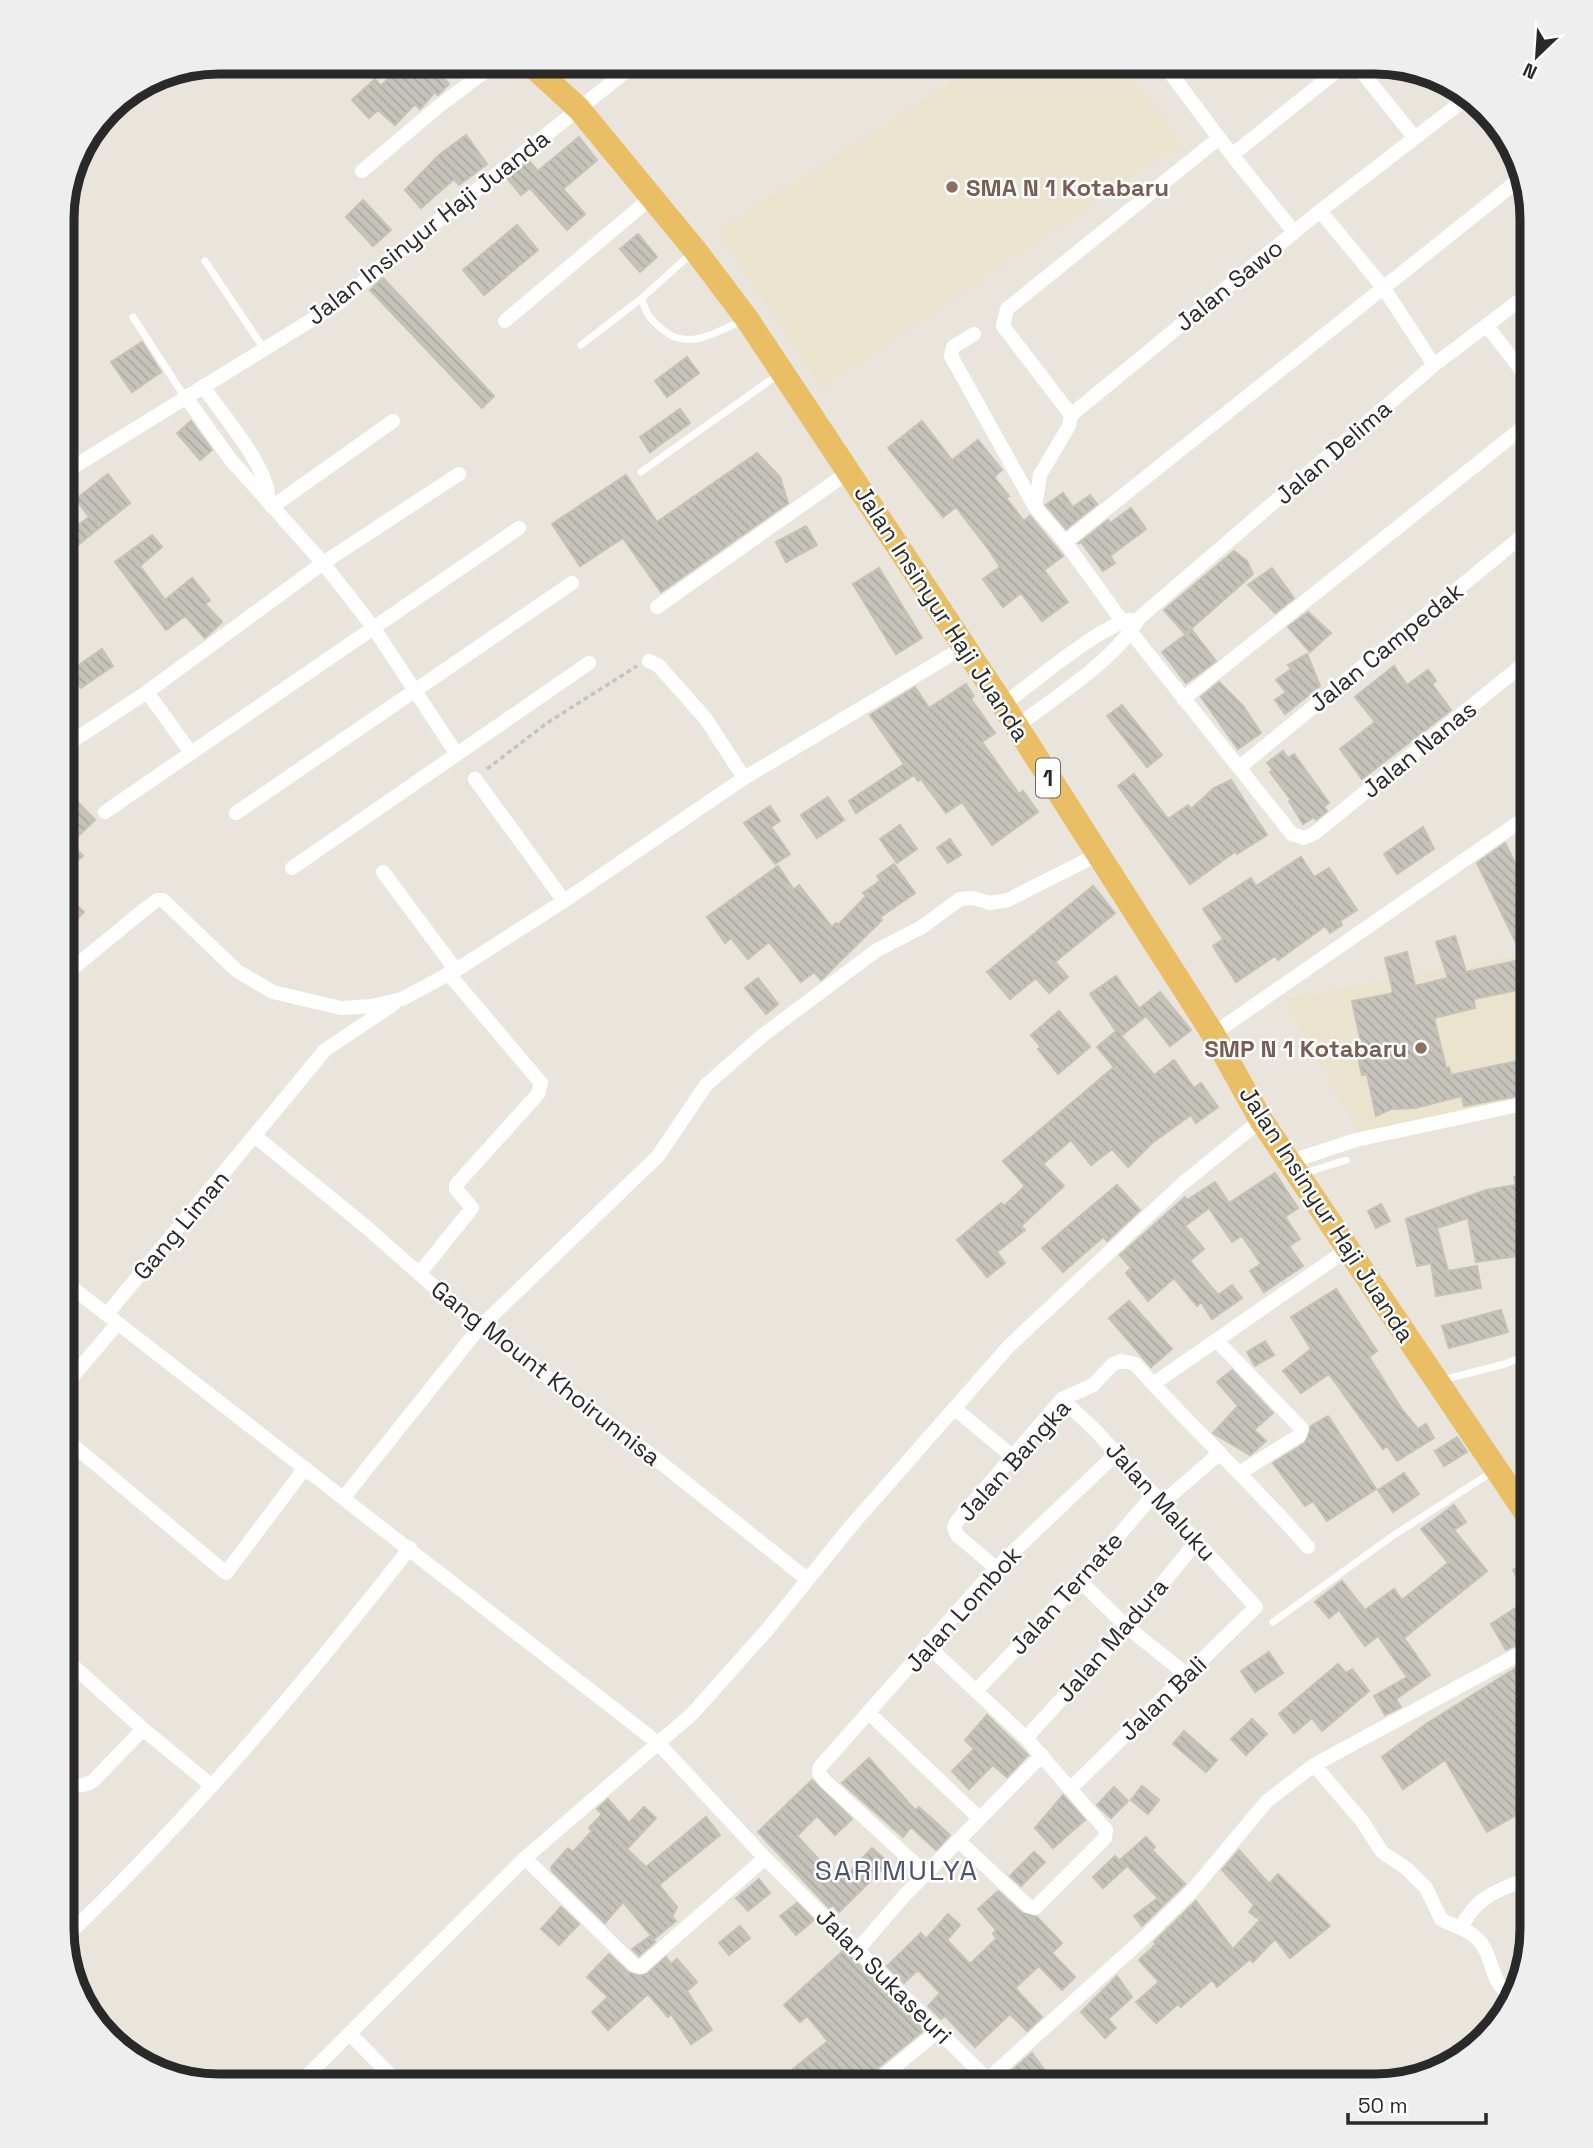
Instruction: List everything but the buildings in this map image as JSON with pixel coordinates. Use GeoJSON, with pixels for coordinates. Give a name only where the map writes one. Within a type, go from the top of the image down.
{"type":"FeatureCollection","features":[{"type":"Feature","properties":{"kind":"highway","name":"Jalan Insinyur Haji Juanda"},"geometry":{"type":"LineString","coordinates":[[541,74],[579,108],[695,250],[747,319],[1003,705],[1213,1034],[1261,1120],[1495,1470],[1520,1488]]}},
{"type":"Feature","properties":{"kind":"street"},"geometry":{"type":"LineString","coordinates":[[362,171],[482,74]]}},
{"type":"Feature","properties":{"kind":"street"},"geometry":{"type":"LineString","coordinates":[[579,108],[622,74]]}},
{"type":"Feature","properties":{"kind":"street"},"geometry":{"type":"LineString","coordinates":[[1172,74],[1294,232]]}},
{"type":"Feature","properties":{"kind":"street"},"geometry":{"type":"LineString","coordinates":[[1175,78],[1180,74]]}},
{"type":"Feature","properties":{"kind":"street"},"geometry":{"type":"LineString","coordinates":[[1232,155],[1333,74]]}},
{"type":"Feature","properties":{"kind":"street"},"geometry":{"type":"LineString","coordinates":[[1364,74],[1415,138]]}},
{"type":"Feature","properties":{"kind":"street","name":"Jalan Sawo"},"geometry":{"type":"LineString","coordinates":[[1035,507],[1041,475],[1069,426],[1071,415],[1320,211],[1461,102]]}},
{"type":"Feature","properties":{"kind":"street","name":"Jalan Insinyur Haji Juanda"},"geometry":{"type":"LineString","coordinates":[[74,466],[339,303],[579,108]]}},
{"type":"Feature","properties":{"kind":"street"},"geometry":{"type":"LineString","coordinates":[[1071,415],[1003,326],[1007,309],[1219,138]]}},
{"type":"Feature","properties":{"kind":"street"},"geometry":{"type":"LineString","coordinates":[[1065,542],[1515,183]]}},
{"type":"Feature","properties":{"kind":"street"},"geometry":{"type":"LineString","coordinates":[[505,321],[652,197]]}},
{"type":"Feature","properties":{"kind":"street"},"geometry":{"type":"LineString","coordinates":[[1320,211],[1383,288],[1434,365]]}},
{"type":"Feature","properties":{"kind":"street","name":"Jalan Delima"},"geometry":{"type":"LineString","coordinates":[[1016,727],[1106,657],[1126,627],[1434,365],[1520,301]]}},
{"type":"Feature","properties":{"kind":"street"},"geometry":{"type":"LineString","coordinates":[[1487,327],[1520,369]]}},
{"type":"Feature","properties":{"kind":"street"},"geometry":{"type":"LineString","coordinates":[[974,334],[953,347],[951,356],[1035,507],[1065,542],[1126,627],[1183,699],[1241,766]]}},
{"type":"Feature","properties":{"kind":"street"},"geometry":{"type":"LineString","coordinates":[[203,386],[260,470],[269,491],[270,504]]}},
{"type":"Feature","properties":{"kind":"street"},"geometry":{"type":"LineString","coordinates":[[185,396],[230,459],[323,564],[373,627],[456,753]]}},
{"type":"Feature","properties":{"kind":"street"},"geometry":{"type":"LineString","coordinates":[[270,504],[393,421]]}},
{"type":"Feature","properties":{"kind":"street"},"geometry":{"type":"LineString","coordinates":[[1183,699],[1520,430]]}},
{"type":"Feature","properties":{"kind":"street"},"geometry":{"type":"LineString","coordinates":[[657,607],[850,471]]}},
{"type":"Feature","properties":{"kind":"street"},"geometry":{"type":"LineString","coordinates":[[74,740],[147,692],[323,564],[459,474]]}},
{"type":"Feature","properties":{"kind":"street"},"geometry":{"type":"LineString","coordinates":[[105,812],[519,528]]}},
{"type":"Feature","properties":{"kind":"street","name":"Jalan Campedak"},"geometry":{"type":"LineString","coordinates":[[1241,766],[1520,538]]}},
{"type":"Feature","properties":{"kind":"street"},"geometry":{"type":"LineString","coordinates":[[236,813],[416,693],[572,583]]}},
{"type":"Feature","properties":{"kind":"street"},"geometry":{"type":"LineString","coordinates":[[1003,705],[1086,643],[1126,627]]}},
{"type":"Feature","properties":{"kind":"street"},"geometry":{"type":"LineString","coordinates":[[74,967],[145,909],[157,900],[163,900],[237,971],[273,992],[341,1008],[372,1006],[402,999],[452,972],[564,901],[744,778],[964,647]]}},
{"type":"Feature","properties":{"kind":"street"},"geometry":{"type":"LineString","coordinates":[[649,661],[658,665],[706,719],[744,778]]}},
{"type":"Feature","properties":{"kind":"street"},"geometry":{"type":"LineString","coordinates":[[292,868],[589,663]]}},
{"type":"Feature","properties":{"kind":"street","name":"Jalan Nanas"},"geometry":{"type":"LineString","coordinates":[[1241,766],[1286,828],[1304,838],[1315,833],[1520,667]]}},
{"type":"Feature","properties":{"kind":"street"},"geometry":{"type":"LineString","coordinates":[[147,692],[191,753]]}},
{"type":"Feature","properties":{"kind":"street"},"geometry":{"type":"LineString","coordinates":[[475,779],[564,901]]}},
{"type":"Feature","properties":{"kind":"street"},"geometry":{"type":"LineString","coordinates":[[1213,1034],[1520,821]]}},
{"type":"Feature","properties":{"kind":"street"},"geometry":{"type":"LineString","coordinates":[[344,1497],[480,1328],[658,1156],[706,1085],[796,1009],[877,950],[922,927],[960,899],[973,898],[990,903],[1007,900],[1097,855]]}},
{"type":"Feature","properties":{"kind":"street"},"geometry":{"type":"LineString","coordinates":[[383,872],[452,972],[538,1077],[541,1089],[456,1185],[456,1189],[471,1205],[471,1211],[419,1274]]}},
{"type":"Feature","properties":{"kind":"street","name":"Gang Liman"},"geometry":{"type":"LineString","coordinates":[[74,1372],[112,1319],[325,1050],[402,999]]}},
{"type":"Feature","properties":{"kind":"street"},"geometry":{"type":"LineString","coordinates":[[1293,1168],[1356,1140],[1520,1105]]}},
{"type":"Feature","properties":{"kind":"street"},"geometry":{"type":"LineString","coordinates":[[310,2074],[525,1858],[692,1714],[723,1681],[881,1490],[1019,1336],[1182,1184],[1261,1120]]}},
{"type":"Feature","properties":{"kind":"street","name":"Gang Mount Khoirunnisa"},"geometry":{"type":"LineString","coordinates":[[256,1137],[480,1328],[646,1451],[807,1579]]}},
{"type":"Feature","properties":{"kind":"street"},"geometry":{"type":"LineString","coordinates":[[1308,1548],[1241,1472],[1153,1384],[1218,1342],[1348,1249]]}},
{"type":"Feature","properties":{"kind":"street","name":"Jalan Sukaseuri"},"geometry":{"type":"LineString","coordinates":[[74,1289],[658,1743],[765,1858],[859,1948],[983,2074]]}},
{"type":"Feature","properties":{"kind":"street"},"geometry":{"type":"LineString","coordinates":[[1218,1342],[1302,1429],[1300,1435],[1241,1472]]}},
{"type":"Feature","properties":{"kind":"street","name":"Jalan Bangka"},"geometry":{"type":"LineString","coordinates":[[996,1568],[957,1535],[954,1527],[1012,1456],[1062,1399],[1093,1385],[1113,1364],[1122,1361],[1135,1364],[1153,1384]]}},
{"type":"Feature","properties":{"kind":"street","name":"Jalan Maluku"},"geometry":{"type":"LineString","coordinates":[[1062,1399],[1117,1453],[1256,1606]]}},
{"type":"Feature","properties":{"kind":"street"},"geometry":{"type":"LineString","coordinates":[[956,1409],[1012,1456]]}},
{"type":"Feature","properties":{"kind":"street"},"geometry":{"type":"LineString","coordinates":[[74,1446],[226,1573],[305,1468]]}},
{"type":"Feature","properties":{"kind":"street","name":"Jalan Lombok"},"geometry":{"type":"LineString","coordinates":[[926,1874],[819,1773],[825,1760],[870,1714],[996,1568],[1117,1453]]}},
{"type":"Feature","properties":{"kind":"street","name":"Jalan Ternate"},"geometry":{"type":"LineString","coordinates":[[977,1690],[1158,1499],[1220,1453]]}},
{"type":"Feature","properties":{"kind":"street","name":"Jalan Madura"},"geometry":{"type":"LineString","coordinates":[[1026,1738],[1127,1627],[1197,1541]]}},
{"type":"Feature","properties":{"kind":"street"},"geometry":{"type":"LineString","coordinates":[[74,1929],[149,1856],[312,1673],[410,1548]]}},
{"type":"Feature","properties":{"kind":"street"},"geometry":{"type":"LineString","coordinates":[[1080,1581],[1127,1627],[1187,1675]]}},
{"type":"Feature","properties":{"kind":"street","name":"Jalan Bali"},"geometry":{"type":"LineString","coordinates":[[1070,1789],[1256,1606]]}},
{"type":"Feature","properties":{"kind":"street"},"geometry":{"type":"LineString","coordinates":[[928,1646],[1042,1755],[1103,1824],[1105,1838],[1035,1908],[1028,1906],[960,1842]]}},
{"type":"Feature","properties":{"kind":"street"},"geometry":{"type":"LineString","coordinates":[[1001,2074],[1191,1892],[1267,1801],[1314,1765],[1520,1653]]}},
{"type":"Feature","properties":{"kind":"street"},"geometry":{"type":"LineString","coordinates":[[74,1667],[212,1786]]}},
{"type":"Feature","properties":{"kind":"street"},"geometry":{"type":"LineString","coordinates":[[870,1714],[979,1818]]}},
{"type":"Feature","properties":{"kind":"street"},"geometry":{"type":"LineString","coordinates":[[74,1786],[83,1786],[93,1781],[143,1729]]}},
{"type":"Feature","properties":{"kind":"street"},"geometry":{"type":"LineString","coordinates":[[859,1948],[926,1874],[960,1842],[979,1818],[1042,1755]]}},
{"type":"Feature","properties":{"kind":"street"},"geometry":{"type":"LineString","coordinates":[[1314,1765],[1362,1821],[1382,1852],[1406,1868],[1426,1888],[1441,1919],[1462,1926],[1482,1945],[1501,1989],[1505,1991]]}},
{"type":"Feature","properties":{"kind":"street"},"geometry":{"type":"LineString","coordinates":[[525,1858],[634,1965],[641,1967],[765,1858]]}},
{"type":"Feature","properties":{"kind":"street"},"geometry":{"type":"LineString","coordinates":[[1462,1926],[1470,1910],[1480,1899],[1520,1882]]}},
{"type":"Feature","properties":{"kind":"street"},"geometry":{"type":"LineString","coordinates":[[886,2074],[938,2031]]}},
{"type":"Feature","properties":{"kind":"street"},"geometry":{"type":"LineString","coordinates":[[351,2035],[388,2074]]}},
{"type":"Feature","properties":{"kind":"lane"},"geometry":{"type":"LineString","coordinates":[[581,345],[642,298],[695,250]]}},
{"type":"Feature","properties":{"kind":"lane"},"geometry":{"type":"LineString","coordinates":[[205,261],[264,349]]}},
{"type":"Feature","properties":{"kind":"lane"},"geometry":{"type":"LineString","coordinates":[[642,298],[646,315],[672,338],[689,341],[747,319]]}},
{"type":"Feature","properties":{"kind":"lane"},"geometry":{"type":"LineString","coordinates":[[133,317],[185,396]]}},
{"type":"Feature","properties":{"kind":"lane"},"geometry":{"type":"LineString","coordinates":[[641,472],[782,371]]}},
{"type":"Feature","properties":{"kind":"lane"},"geometry":{"type":"LineString","coordinates":[[1293,1168],[1346,1160]]}},
{"type":"Feature","properties":{"kind":"lane"},"geometry":{"type":"LineString","coordinates":[[1437,1381],[1520,1358]]}},
{"type":"Feature","properties":{"kind":"lane"},"geometry":{"type":"LineString","coordinates":[[1273,1622],[1394,1535],[1495,1470]]}},
{"type":"Feature","properties":{"kind":"path"},"geometry":{"type":"LineString","coordinates":[[475,779],[547,723],[638,665],[649,661]]}},
{"type":"Feature","properties":{"kind":"shaded area","name":"SMA N 1 Kotabaru"},"geometry":{"type":"Polygon","coordinates":[[[965,74],[1127,74],[1182,143],[823,388],[717,231],[965,74]]]}},
{"type":"Feature","properties":{"kind":"shaded area","name":"SMP N 1 Kotabaru"},"geometry":{"type":"Polygon","coordinates":[[[1520,955],[1520,1100],[1359,1134],[1283,999],[1520,955]]]}},
{"type":"Feature","properties":{"kind":"place","name":"SMA N 1 Kotabaru"},"geometry":{"type":"Point","coordinates":[952,187]}},
{"type":"Feature","properties":{"kind":"place","name":"SMP N 1 Kotabaru"},"geometry":{"type":"Point","coordinates":[1421,1048]}},
{"type":"Feature","properties":{"kind":"district","name":"SARIMULYA"},"geometry":{"type":"Point","coordinates":[897,1870]}}]}
